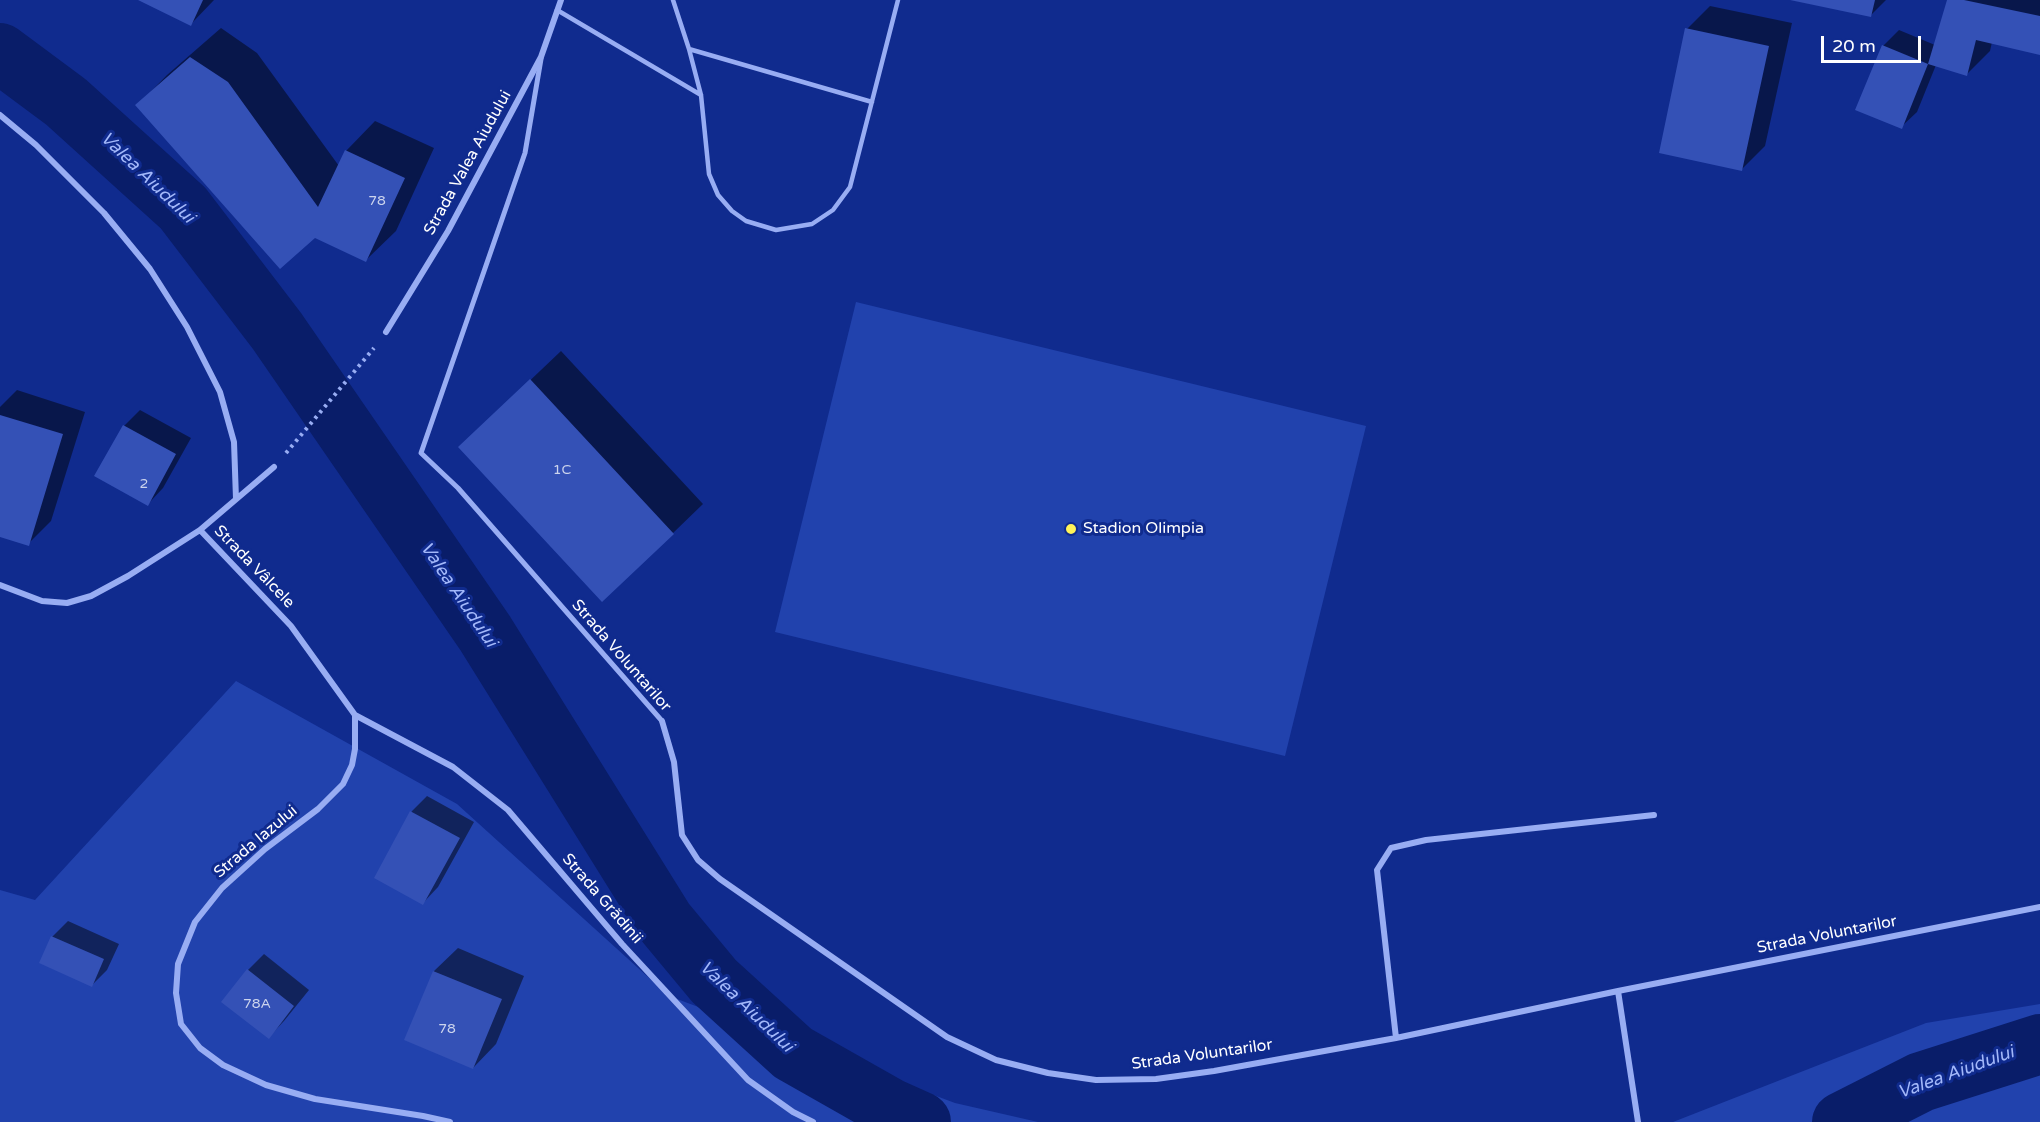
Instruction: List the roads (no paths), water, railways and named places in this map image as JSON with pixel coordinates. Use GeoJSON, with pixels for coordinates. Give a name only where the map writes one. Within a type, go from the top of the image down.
{"type":"FeatureCollection","features":[{"type":"Feature","properties":{"kind":"street","name":"Strada Valea Aiudului"},"geometry":{"type":"LineString","coordinates":[[386,332],[448,231],[541,57],[561,0]]}},
{"type":"Feature","properties":{"kind":"street","name":"Strada Voluntarilor"},"geometry":{"type":"LineString","coordinates":[[541,57],[525,153],[422,453],[458,488],[662,721],[674,762],[682,836],[698,860],[729,886],[947,1037],[996,1060],[1048,1073],[1096,1080],[1156,1078],[1214,1071],[1396,1038],[1618,991],[2040,907]]}},
{"type":"Feature","properties":{"kind":"street"},"geometry":{"type":"LineString","coordinates":[[0,115],[36,145],[104,213],[150,269],[187,327],[220,392],[234,442],[236,499]]}},
{"type":"Feature","properties":{"kind":"street"},"geometry":{"type":"LineString","coordinates":[[200,530],[274,467]]}},
{"type":"Feature","properties":{"kind":"street","name":"Strada Vâlcele"},"geometry":{"type":"LineString","coordinates":[[0,585],[42,601],[67,603],[91,596],[128,576],[200,530],[291,626],[355,716]]}},
{"type":"Feature","properties":{"kind":"street","name":"Strada Iazului"},"geometry":{"type":"LineString","coordinates":[[355,716],[355,749],[352,765],[343,784],[318,809],[265,849],[222,888],[195,922],[178,964],[176,993],[181,1024],[200,1048],[223,1065],[266,1085],[315,1099],[450,1122]]}},
{"type":"Feature","properties":{"kind":"street","name":"Strada Grădinii"},"geometry":{"type":"LineString","coordinates":[[355,716],[453,767],[508,810],[622,944],[748,1080],[793,1112],[813,1122]]}},
{"type":"Feature","properties":{"kind":"street"},"geometry":{"type":"LineString","coordinates":[[1396,1038],[1377,870],[1391,848],[1426,840],[1654,815]]}},
{"type":"Feature","properties":{"kind":"street"},"geometry":{"type":"LineString","coordinates":[[1618,991],[1638,1122]]}},
{"type":"Feature","properties":{"kind":"lane"},"geometry":{"type":"LineString","coordinates":[[672,0],[689,49],[701,95],[709,174],[718,195],[732,211],[746,221],[777,230],[812,224],[833,210],[850,187],[898,0]]}},
{"type":"Feature","properties":{"kind":"lane"},"geometry":{"type":"LineString","coordinates":[[557,10],[701,95]]}},
{"type":"Feature","properties":{"kind":"lane"},"geometry":{"type":"LineString","coordinates":[[689,49],[872,102]]}},
{"type":"Feature","properties":{"kind":"waterway","name":"Valea Aiudului"},"geometry":{"type":"LineString","coordinates":[[0,53],[66,102],[183,208],[277,331],[485,633],[665,922],[714,981],[793,1053],[892,1109],[921,1122]]}},
{"type":"Feature","properties":{"kind":"waterway","name":"Valea Aiudului"},"geometry":{"type":"LineString","coordinates":[[1842,1122],[1921,1082],[2040,1044]]}},
{"type":"Feature","properties":{"kind":"place","name":"Stadion Olimpia"},"geometry":{"type":"Point","coordinates":[1071,529]}}]}
